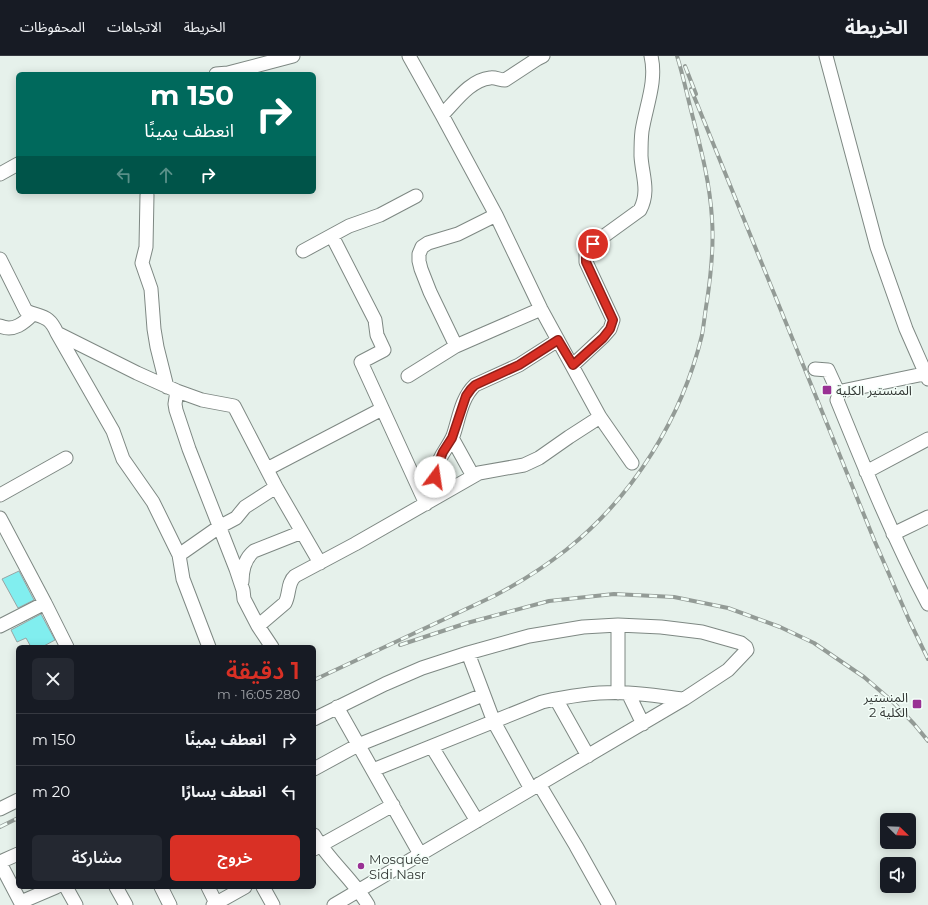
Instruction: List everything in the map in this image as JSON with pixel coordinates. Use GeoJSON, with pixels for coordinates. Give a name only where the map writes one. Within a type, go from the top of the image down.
{"type":"FeatureCollection","features":[{"type":"Feature","properties":{"kind":"street"},"geometry":{"type":"LineString","coordinates":[[232,72],[292,56]]}},
{"type":"Feature","properties":{"kind":"street"},"geometry":{"type":"LineString","coordinates":[[409,56],[496,215],[541,309],[573,365],[600,417],[632,463]]}},
{"type":"Feature","properties":{"kind":"street"},"geometry":{"type":"LineString","coordinates":[[442,115],[461,95],[476,83],[489,78],[506,80],[543,56]]}},
{"type":"Feature","properties":{"kind":"street"},"geometry":{"type":"LineString","coordinates":[[573,365],[603,338],[610,329],[613,320],[586,262],[586,254],[593,244],[640,210],[644,203],[646,192],[641,157],[642,132],[653,76],[651,56]]}},
{"type":"Feature","properties":{"kind":"street"},"geometry":{"type":"LineString","coordinates":[[826,56],[877,247],[906,329],[927,375],[842,391],[837,400],[893,534],[927,599]]}},
{"type":"Feature","properties":{"kind":"street"},"geometry":{"type":"LineString","coordinates":[[0,174],[16,165]]}},
{"type":"Feature","properties":{"kind":"street"},"geometry":{"type":"LineString","coordinates":[[148,195],[146,247],[142,263],[151,288],[157,348],[172,389],[176,410],[189,449],[243,590]]}},
{"type":"Feature","properties":{"kind":"street"},"geometry":{"type":"LineString","coordinates":[[303,251],[349,226],[380,215],[416,196]]}},
{"type":"Feature","properties":{"kind":"street"},"geometry":{"type":"LineString","coordinates":[[456,346],[430,292],[418,261],[419,254],[422,247],[428,243],[458,234],[496,215]]}},
{"type":"Feature","properties":{"kind":"street"},"geometry":{"type":"LineString","coordinates":[[332,236],[374,320],[377,335],[384,350],[361,362],[382,409],[430,501]]}},
{"type":"Feature","properties":{"kind":"street"},"geometry":{"type":"LineString","coordinates":[[0,259],[26,311],[45,317],[52,322],[113,430],[123,459],[153,502],[179,555],[183,579],[208,645]]}},
{"type":"Feature","properties":{"kind":"street"},"geometry":{"type":"LineString","coordinates":[[408,376],[456,346],[541,309]]}},
{"type":"Feature","properties":{"kind":"street"},"geometry":{"type":"LineString","coordinates":[[0,326],[8,328],[17,326],[24,323],[33,314]]}},
{"type":"Feature","properties":{"kind":"street"},"geometry":{"type":"LineString","coordinates":[[57,333],[172,389],[202,400],[234,406],[276,487],[320,562]]}},
{"type":"Feature","properties":{"kind":"street"},"geometry":{"type":"LineString","coordinates":[[430,501],[436,469],[443,452],[452,438],[466,396],[471,389],[475,385],[519,365],[558,340]]}},
{"type":"Feature","properties":{"kind":"street"},"geometry":{"type":"LineString","coordinates":[[815,369],[828,370],[839,394]]}},
{"type":"Feature","properties":{"kind":"street"},"geometry":{"type":"LineString","coordinates":[[267,469],[382,409]]}},
{"type":"Feature","properties":{"kind":"street"},"geometry":{"type":"LineString","coordinates":[[258,626],[285,603],[288,598],[290,584],[295,576],[355,544],[479,473],[524,465],[539,458],[569,436],[600,417]]}},
{"type":"Feature","properties":{"kind":"street"},"geometry":{"type":"LineString","coordinates":[[452,438],[473,476]]}},
{"type":"Feature","properties":{"kind":"street"},"geometry":{"type":"LineString","coordinates":[[866,472],[928,439]]}},
{"type":"Feature","properties":{"kind":"street"},"geometry":{"type":"LineString","coordinates":[[0,495],[66,458]]}},
{"type":"Feature","properties":{"kind":"street"},"geometry":{"type":"LineString","coordinates":[[179,555],[219,527],[236,518],[245,507],[276,487]]}},
{"type":"Feature","properties":{"kind":"street"},"geometry":{"type":"LineString","coordinates":[[893,534],[928,517]]}},
{"type":"Feature","properties":{"kind":"street"},"geometry":{"type":"LineString","coordinates":[[0,518],[46,603],[66,645]]}},
{"type":"Feature","properties":{"kind":"street"},"geometry":{"type":"LineString","coordinates":[[271,645],[258,626],[244,599],[242,575],[244,565],[246,559],[254,551],[302,532]]}},
{"type":"Feature","properties":{"kind":"street"},"geometry":{"type":"LineString","coordinates":[[0,626],[46,603]]}},
{"type":"Feature","properties":{"kind":"street"},"geometry":{"type":"LineString","coordinates":[[618,624],[623,693],[643,724]]}},
{"type":"Feature","properties":{"kind":"street"},"geometry":{"type":"LineString","coordinates":[[316,718],[410,673],[468,653],[529,636],[583,627],[618,624],[702,632],[741,643],[747,650],[728,670],[684,699],[334,905]]}},
{"type":"Feature","properties":{"kind":"street"},"geometry":{"type":"LineString","coordinates":[[468,653],[494,722],[535,787],[576,846],[609,905]]}},
{"type":"Feature","properties":{"kind":"street"},"geometry":{"type":"LineString","coordinates":[[373,770],[542,702],[582,695],[623,693],[684,699]]}},
{"type":"Feature","properties":{"kind":"street"},"geometry":{"type":"LineString","coordinates":[[316,768],[358,745],[483,695]]}},
{"type":"Feature","properties":{"kind":"street"},"geometry":{"type":"LineString","coordinates":[[556,699],[588,756]]}},
{"type":"Feature","properties":{"kind":"street"},"geometry":{"type":"LineString","coordinates":[[337,707],[420,854]]}},
{"type":"Feature","properties":{"kind":"street"},"geometry":{"type":"LineString","coordinates":[[432,747],[477,821]]}},
{"type":"Feature","properties":{"kind":"street"},"geometry":{"type":"LineString","coordinates":[[0,809],[16,801]]}},
{"type":"Feature","properties":{"kind":"street"},"geometry":{"type":"LineString","coordinates":[[368,905],[360,891],[316,843],[393,806]]}},
{"type":"Feature","properties":{"kind":"street"},"geometry":{"type":"LineString","coordinates":[[16,855],[0,862],[21,904],[52,889]]}},
{"type":"Feature","properties":{"kind":"street"},"geometry":{"type":"LineString","coordinates":[[67,889],[76,905]]}},
{"type":"Feature","properties":{"kind":"street"},"geometry":{"type":"LineString","coordinates":[[117,889],[126,905]]}},
{"type":"Feature","properties":{"kind":"street"},"geometry":{"type":"LineString","coordinates":[[162,889],[170,905]]}},
{"type":"Feature","properties":{"kind":"street"},"geometry":{"type":"LineString","coordinates":[[209,889],[215,904],[241,889]]}},
{"type":"Feature","properties":{"kind":"street"},"geometry":{"type":"LineString","coordinates":[[264,889],[273,905]]}},
{"type":"Feature","properties":{"kind":"building"},"geometry":{"type":"Polygon","coordinates":[[[19,571],[34,600],[18,608],[2,579],[19,571]]]}},
{"type":"Feature","properties":{"kind":"building"},"geometry":{"type":"Polygon","coordinates":[[[41,614],[55,640],[46,645],[30,645],[26,638],[17,642],[11,630],[41,614]]]}},
{"type":"Feature","properties":{"kind":"railway"},"geometry":{"type":"LineString","coordinates":[[316,679],[494,596],[540,569],[566,550],[613,506],[652,454],[668,426],[682,396],[693,366],[702,335],[712,260],[712,219],[705,166],[677,56]]}},
{"type":"Feature","properties":{"kind":"railway"},"geometry":{"type":"LineString","coordinates":[[685,66],[696,94]]}},
{"type":"Feature","properties":{"kind":"railway"},"geometry":{"type":"LineString","coordinates":[[691,89],[875,542],[909,620],[928,659]]}},
{"type":"Feature","properties":{"kind":"railway"},"geometry":{"type":"LineString","coordinates":[[400,645],[467,623],[549,601],[614,594],[674,597],[728,608],[780,627],[814,643],[864,677],[892,701],[928,741]]}},
{"type":"Feature","properties":{"kind":"railway"},"geometry":{"type":"LineString","coordinates":[[0,827],[16,819]]}},
{"type":"Feature","properties":{"kind":"place","name":"المنستير الكلية"},"geometry":{"type":"Point","coordinates":[827,390]}},
{"type":"Feature","properties":{"kind":"place","name":"المنستير الكلية 2"},"geometry":{"type":"Point","coordinates":[917,704]}},
{"type":"Feature","properties":{"kind":"place","name":"Mosquée Sidi Nasr"},"geometry":{"type":"Point","coordinates":[361,866]}},
{"type":"Feature","properties":{"kind":"route"},"geometry":{"type":"LineString","coordinates":[[435,477],[436,469],[443,452],[452,438],[466,396],[475,385],[519,365],[558,340],[573,365],[603,338],[610,329],[613,320],[586,262],[586,254],[593,244]]}}]}
